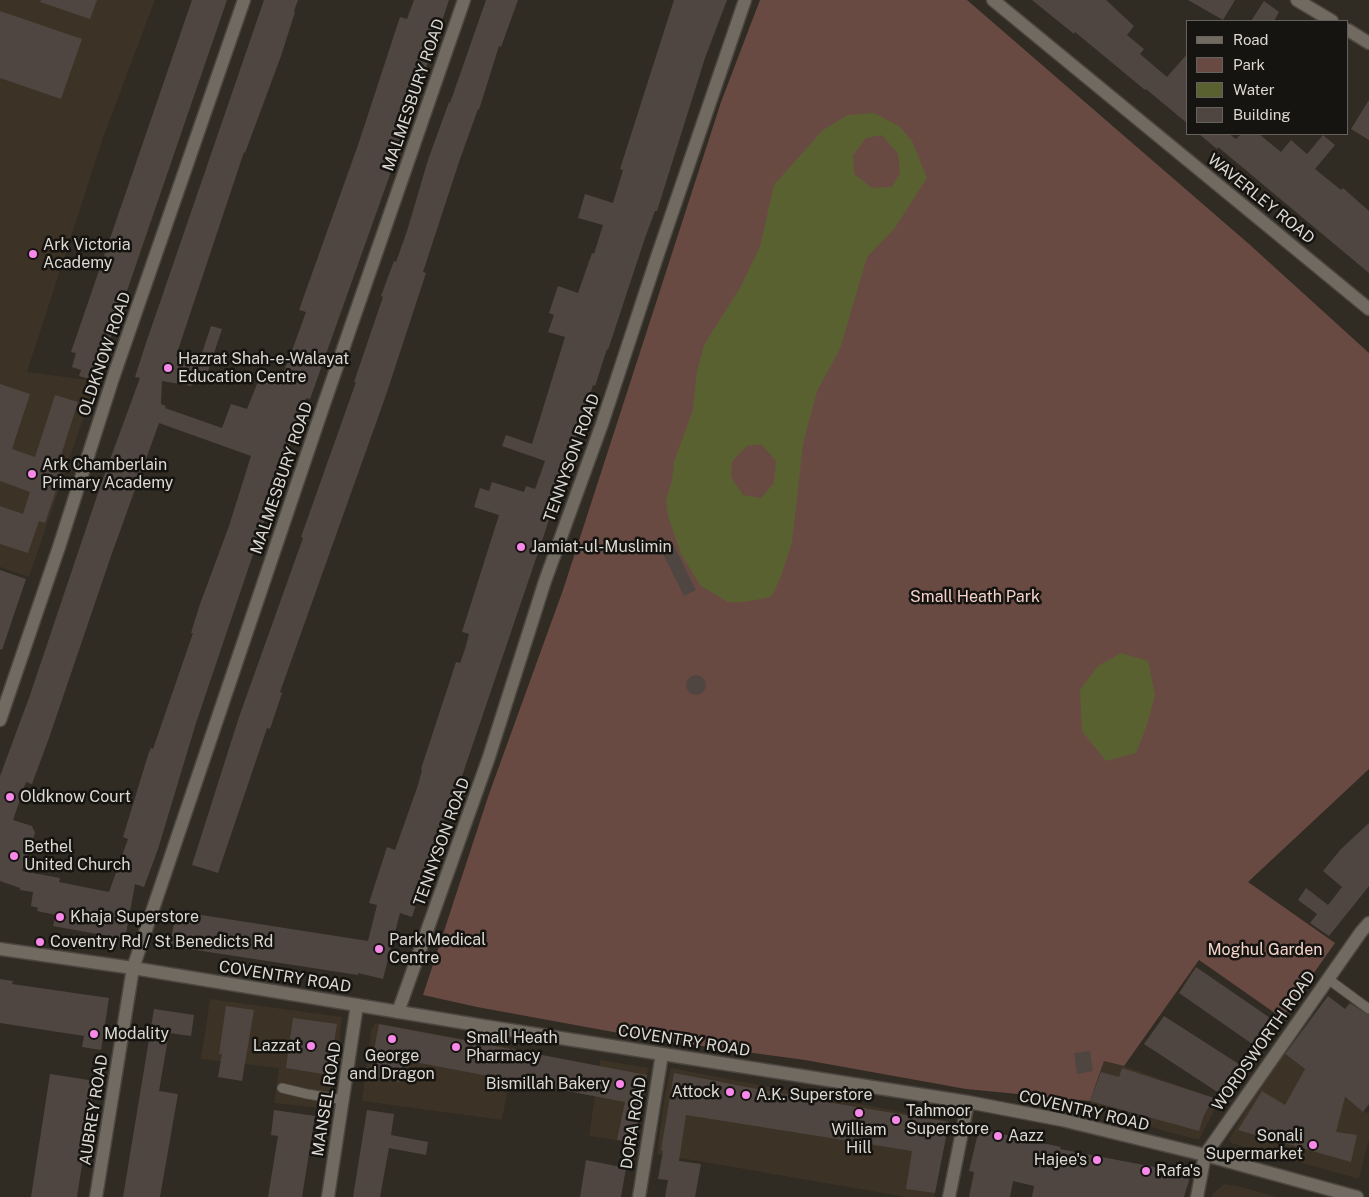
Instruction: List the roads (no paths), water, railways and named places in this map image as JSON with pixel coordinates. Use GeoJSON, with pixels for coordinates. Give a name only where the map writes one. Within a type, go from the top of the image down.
{"type":"FeatureCollection","features":[{"type":"Feature","properties":{"kind":"street","name":"OLDKNOW ROAD"},"geometry":{"type":"LineString","coordinates":[[0,720],[59,547],[113,378],[244,0]]}},
{"type":"Feature","properties":{"kind":"street","name":"MALMESBURY ROAD"},"geometry":{"type":"LineString","coordinates":[[133,968],[324,404],[464,0]]}},
{"type":"Feature","properties":{"kind":"street","name":"TENNYSON ROAD"},"geometry":{"type":"LineString","coordinates":[[398,1012],[489,757],[545,581],[602,424],[745,0]]}},
{"type":"Feature","properties":{"kind":"street","name":"WAVERLEY ROAD"},"geometry":{"type":"LineString","coordinates":[[993,0],[1369,309]]}},
{"type":"Feature","properties":{"kind":"street"},"geometry":{"type":"LineString","coordinates":[[1297,0],[1330,20]]}},
{"type":"Feature","properties":{"kind":"street"},"geometry":{"type":"LineString","coordinates":[[1349,31],[1369,43]]}},
{"type":"Feature","properties":{"kind":"street","name":"WORDSWORTH ROAD"},"geometry":{"type":"LineString","coordinates":[[1205,1155],[1328,979],[1366,931]]}},
{"type":"Feature","properties":{"kind":"street","name":"COVENTRY ROAD"},"geometry":{"type":"LineString","coordinates":[[0,949],[133,968],[968,1102],[1062,1120],[1205,1155],[1357,1197]]}},
{"type":"Feature","properties":{"kind":"street","name":"AUBREY ROAD"},"geometry":{"type":"LineString","coordinates":[[96,1197],[133,968]]}},
{"type":"Feature","properties":{"kind":"street","name":"MANSEL ROAD"},"geometry":{"type":"LineString","coordinates":[[328,1197],[357,1005]]}},
{"type":"Feature","properties":{"kind":"street","name":"DORA ROAD"},"geometry":{"type":"LineString","coordinates":[[639,1197],[662,1054]]}},
{"type":"Feature","properties":{"kind":"street"},"geometry":{"type":"LineString","coordinates":[[949,1197],[968,1102]]}},
{"type":"Feature","properties":{"kind":"street"},"geometry":{"type":"LineString","coordinates":[[1197,1197],[1205,1155]]}},
{"type":"Feature","properties":{"kind":"lane"},"geometry":{"type":"LineString","coordinates":[[1328,979],[1369,1009]]}},
{"type":"Feature","properties":{"kind":"lane"},"geometry":{"type":"LineString","coordinates":[[282,1088],[344,1100]]}},
{"type":"Feature","properties":{"kind":"water"},"geometry":{"type":"Polygon","coordinates":[[[874,113],[899,126],[912,141],[927,178],[894,229],[867,257],[840,349],[817,391],[803,444],[792,542],[780,579],[771,597],[744,602],[728,602],[701,586],[681,554],[668,516],[666,501],[672,480],[674,462],[693,410],[697,372],[704,345],[740,288],[760,247],[774,185],[823,130],[848,115],[874,113]],[[882,135],[866,138],[853,155],[854,174],[872,188],[892,187],[900,173],[898,154],[882,135]],[[761,444],[747,446],[732,461],[731,477],[743,495],[761,498],[774,483],[776,461],[761,444]]]}},
{"type":"Feature","properties":{"kind":"water"},"geometry":{"type":"Polygon","coordinates":[[[1121,653],[1148,661],[1155,695],[1147,725],[1136,753],[1106,761],[1082,731],[1080,690],[1098,666],[1121,653]]]}},
{"type":"Feature","properties":{"kind":"place","name":"Ark Victoria Academy"},"geometry":{"type":"Point","coordinates":[33,254]}},
{"type":"Feature","properties":{"kind":"place","name":"Hazrat Shah-e-Walayat Education Centre"},"geometry":{"type":"Point","coordinates":[168,368]}},
{"type":"Feature","properties":{"kind":"place","name":"Ark Chamberlain Primary Academy"},"geometry":{"type":"Point","coordinates":[32,474]}},
{"type":"Feature","properties":{"kind":"place","name":"Jamiat-ul-Muslimin"},"geometry":{"type":"Point","coordinates":[521,547]}},
{"type":"Feature","properties":{"kind":"place","name":"Oldknow Court"},"geometry":{"type":"Point","coordinates":[10,797]}},
{"type":"Feature","properties":{"kind":"place","name":"Bethel United Church"},"geometry":{"type":"Point","coordinates":[14,856]}},
{"type":"Feature","properties":{"kind":"place","name":"Khaja Superstore"},"geometry":{"type":"Point","coordinates":[60,917]}},
{"type":"Feature","properties":{"kind":"place","name":"Coventry Rd / St Benedicts Rd"},"geometry":{"type":"Point","coordinates":[40,942]}},
{"type":"Feature","properties":{"kind":"place","name":"Park Medical Centre"},"geometry":{"type":"Point","coordinates":[379,949]}},
{"type":"Feature","properties":{"kind":"place","name":"Modality"},"geometry":{"type":"Point","coordinates":[94,1034]}},
{"type":"Feature","properties":{"kind":"place","name":"George and Dragon"},"geometry":{"type":"Point","coordinates":[392,1039]}},
{"type":"Feature","properties":{"kind":"place","name":"Lazzat"},"geometry":{"type":"Point","coordinates":[311,1046]}},
{"type":"Feature","properties":{"kind":"place","name":"Small Heath Pharmacy"},"geometry":{"type":"Point","coordinates":[456,1047]}},
{"type":"Feature","properties":{"kind":"place","name":"Bismillah Bakery"},"geometry":{"type":"Point","coordinates":[620,1084]}},
{"type":"Feature","properties":{"kind":"place","name":"Attock"},"geometry":{"type":"Point","coordinates":[730,1092]}},
{"type":"Feature","properties":{"kind":"place","name":"A.K. Superstore"},"geometry":{"type":"Point","coordinates":[746,1095]}},
{"type":"Feature","properties":{"kind":"place","name":"William Hill"},"geometry":{"type":"Point","coordinates":[859,1113]}},
{"type":"Feature","properties":{"kind":"place","name":"Tahmoor Superstore"},"geometry":{"type":"Point","coordinates":[896,1120]}},
{"type":"Feature","properties":{"kind":"place","name":"Aazz"},"geometry":{"type":"Point","coordinates":[998,1136]}},
{"type":"Feature","properties":{"kind":"place","name":"Sonali Supermarket"},"geometry":{"type":"Point","coordinates":[1313,1145]}},
{"type":"Feature","properties":{"kind":"place","name":"Hajee's"},"geometry":{"type":"Point","coordinates":[1097,1160]}},
{"type":"Feature","properties":{"kind":"place","name":"Rafa's"},"geometry":{"type":"Point","coordinates":[1146,1171]}},
{"type":"Feature","properties":{"kind":"park label","name":"Small Heath Park"},"geometry":{"type":"Point","coordinates":[975,597]}},
{"type":"Feature","properties":{"kind":"park label","name":"Moghul Garden"},"geometry":{"type":"Point","coordinates":[1265,950]}}]}
